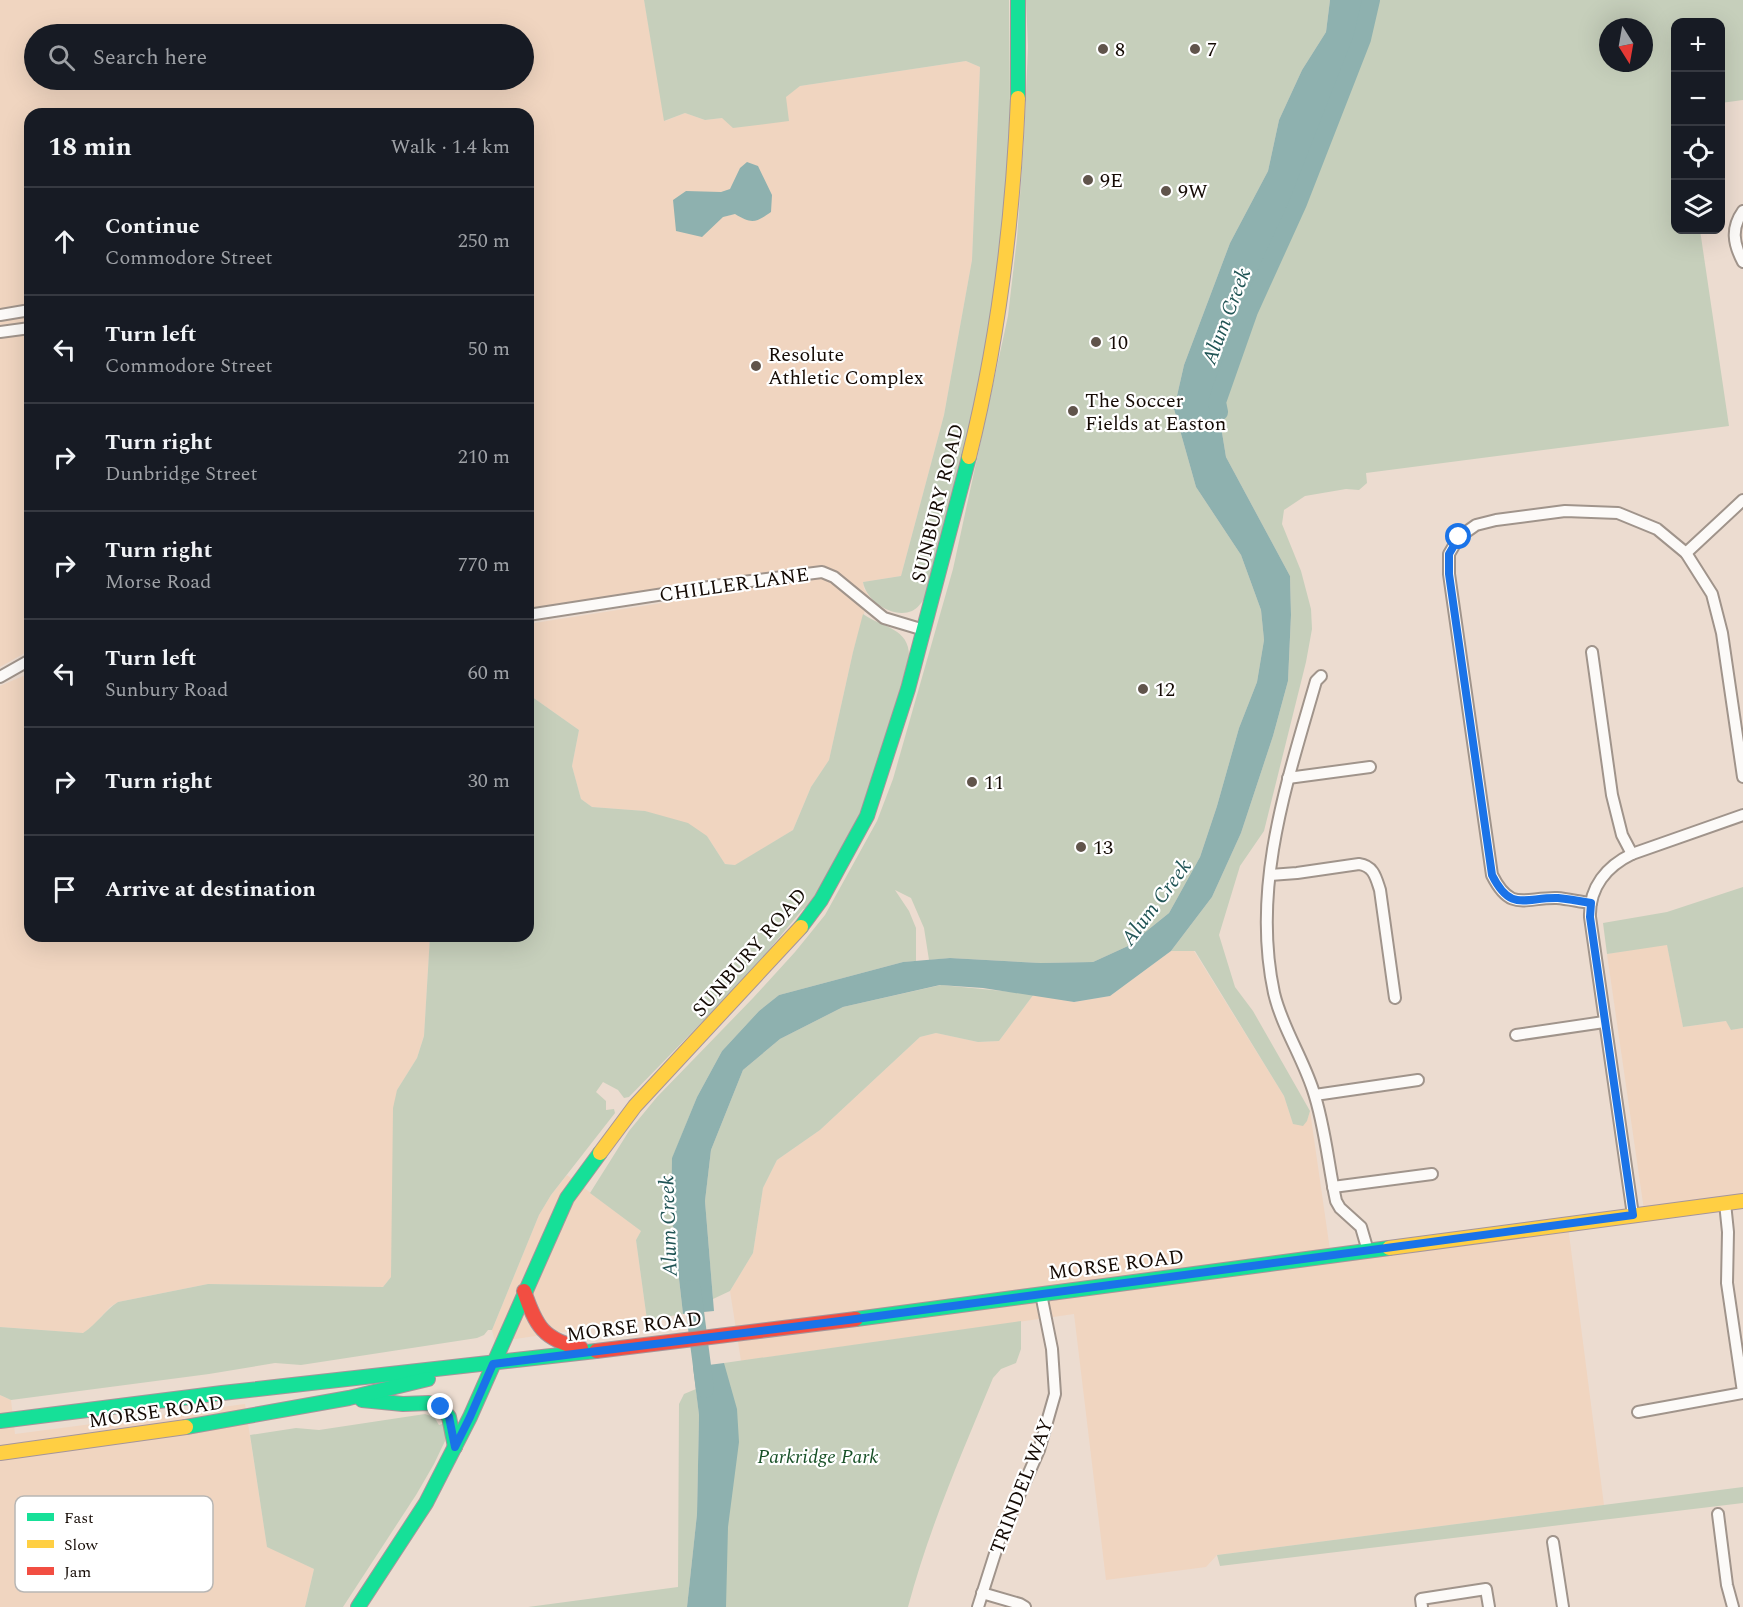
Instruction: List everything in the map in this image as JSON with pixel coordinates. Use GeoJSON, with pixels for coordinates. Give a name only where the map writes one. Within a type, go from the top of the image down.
{"type":"FeatureCollection","features":[{"type":"Feature","properties":{"kind":"main road","name":"SUNBURY ROAD"},"geometry":{"type":"LineString","coordinates":[[358,1607],[426,1503],[455,1447],[567,1198],[635,1106],[794,937],[821,900],[867,816],[924,630],[976,428],[998,320],[1008,250],[1016,155],[1019,85],[1018,0]]}},
{"type":"Feature","properties":{"kind":"main road","name":"MORSE ROAD"},"geometry":{"type":"LineString","coordinates":[[0,1421],[222,1392],[493,1364],[1743,1201]]}},
{"type":"Feature","properties":{"kind":"main road"},"geometry":{"type":"LineString","coordinates":[[524,1291],[533,1319],[543,1332],[561,1344],[597,1350]]}},
{"type":"Feature","properties":{"kind":"main road","name":"MORSE ROAD"},"geometry":{"type":"LineString","coordinates":[[0,1453],[227,1421],[350,1398],[493,1364]]}},
{"type":"Feature","properties":{"kind":"main road"},"geometry":{"type":"LineString","coordinates":[[350,1398],[403,1404],[429,1402],[441,1407],[449,1417],[455,1447]]}},
{"type":"Feature","properties":{"kind":"street"},"geometry":{"type":"LineString","coordinates":[[1742,211],[1734,232],[1734,240],[1743,262]]}},
{"type":"Feature","properties":{"kind":"street"},"geometry":{"type":"LineString","coordinates":[[0,315],[24,311]]}},
{"type":"Feature","properties":{"kind":"street"},"geometry":{"type":"LineString","coordinates":[[0,332],[24,328]]}},
{"type":"Feature","properties":{"kind":"street"},"geometry":{"type":"LineString","coordinates":[[1686,553],[1743,500]]}},
{"type":"Feature","properties":{"kind":"street"},"geometry":{"type":"LineString","coordinates":[[1591,903],[1556,898],[1529,901],[1513,899],[1500,890],[1492,875],[1449,574],[1449,554],[1459,537],[1476,525],[1496,520],[1565,511],[1618,513],[1657,529],[1686,553],[1712,594],[1722,633],[1743,777]]}},
{"type":"Feature","properties":{"kind":"street","name":"CHILLER LANE"},"geometry":{"type":"LineString","coordinates":[[534,614],[822,572],[834,577],[884,618],[924,630]]}},
{"type":"Feature","properties":{"kind":"street"},"geometry":{"type":"LineString","coordinates":[[1592,652],[1612,795],[1622,835],[1632,854]]}},
{"type":"Feature","properties":{"kind":"street"},"geometry":{"type":"LineString","coordinates":[[0,677],[24,663]]}},
{"type":"Feature","properties":{"kind":"street"},"geometry":{"type":"LineString","coordinates":[[1321,676],[1316,681],[1275,830],[1266,930],[1279,1012],[1315,1095],[1335,1201],[1362,1227],[1368,1251]]}},
{"type":"Feature","properties":{"kind":"street"},"geometry":{"type":"LineString","coordinates":[[1288,778],[1370,767]]}},
{"type":"Feature","properties":{"kind":"street"},"geometry":{"type":"LineString","coordinates":[[1633,1215],[1590,917],[1595,887],[1604,873],[1617,861],[1743,815]]}},
{"type":"Feature","properties":{"kind":"street"},"geometry":{"type":"LineString","coordinates":[[1270,875],[1359,864],[1365,865],[1375,873],[1380,890],[1395,998]]}},
{"type":"Feature","properties":{"kind":"street"},"geometry":{"type":"LineString","coordinates":[[1516,1035],[1604,1022]]}},
{"type":"Feature","properties":{"kind":"street"},"geometry":{"type":"LineString","coordinates":[[1315,1095],[1418,1080]]}},
{"type":"Feature","properties":{"kind":"street"},"geometry":{"type":"LineString","coordinates":[[1333,1187],[1432,1174]]}},
{"type":"Feature","properties":{"kind":"street"},"geometry":{"type":"LineString","coordinates":[[1638,1412],[1743,1393],[1727,1283],[1728,1232],[1725,1203]]}},
{"type":"Feature","properties":{"kind":"street","name":"TRINDEL WAY"},"geometry":{"type":"LineString","coordinates":[[978,1607],[999,1541],[1039,1450],[1055,1394],[1052,1349],[1041,1293]]}},
{"type":"Feature","properties":{"kind":"street"},"geometry":{"type":"LineString","coordinates":[[1718,1514],[1727,1585],[1733,1607]]}},
{"type":"Feature","properties":{"kind":"street"},"geometry":{"type":"LineString","coordinates":[[1553,1542],[1563,1607]]}},
{"type":"Feature","properties":{"kind":"street"},"geometry":{"type":"LineString","coordinates":[[1422,1607],[1421,1599],[1486,1589],[1489,1607]]}},
{"type":"Feature","properties":{"kind":"street"},"geometry":{"type":"LineString","coordinates":[[982,1593],[1025,1607]]}},
{"type":"Feature","properties":{"kind":"shaded area"},"geometry":{"type":"Polygon","coordinates":[[[0,0],[644,0],[665,121],[685,113],[705,120],[722,118],[786,96],[800,86],[966,61],[980,67],[972,260],[944,415],[901,576],[863,582],[864,589],[869,596],[853,652],[829,760],[811,787],[793,830],[736,865],[725,864],[707,836],[645,811],[592,807],[581,799],[572,766],[579,730],[534,698],[534,623],[675,601],[672,587],[534,608],[534,108],[24,108],[24,653],[0,667],[0,0]]]}},
{"type":"Feature","properties":{"kind":"shaded area"},"geometry":{"type":"Polygon","coordinates":[[[24,676],[24,942],[430,942],[424,1036],[417,1058],[397,1090],[391,1277],[383,1287],[208,1284],[118,1302],[83,1333],[0,1327],[0,686],[24,676]]]}},
{"type":"Feature","properties":{"kind":"shaded area"},"geometry":{"type":"Polygon","coordinates":[[[1667,944],[1683,1027],[1727,1021],[1731,1030],[1743,1028],[1743,1204],[1645,1217],[1607,954],[1667,944]]]}},
{"type":"Feature","properties":{"kind":"shaded area"},"geometry":{"type":"Polygon","coordinates":[[[1171,951],[1194,951],[1284,1096],[1293,1124],[1307,1121],[1310,1111],[1331,1257],[1568,1226],[1604,1505],[1217,1555],[1206,1567],[1106,1580],[1074,1314],[741,1361],[730,1291],[753,1253],[763,1188],[777,1160],[820,1130],[920,1037],[936,1033],[978,1042],[999,1041],[1034,994],[1074,1002],[1110,996],[1171,951]]]}},
{"type":"Feature","properties":{"kind":"shaded area"},"geometry":{"type":"Polygon","coordinates":[[[567,1175],[641,1231],[636,1240],[647,1320],[495,1342],[492,1330],[539,1215],[567,1175]]]}},
{"type":"Feature","properties":{"kind":"shaded area"},"geometry":{"type":"Polygon","coordinates":[[[0,1395],[11,1400],[15,1434],[245,1404],[267,1546],[314,1569],[305,1607],[0,1607],[0,1395]]]}},
{"type":"Feature","properties":{"kind":"green space"},"geometry":{"type":"Polygon","coordinates":[[[644,0],[1009,0],[1008,192],[1003,241],[980,390],[925,598],[912,611],[897,613],[882,607],[869,596],[863,582],[901,576],[944,415],[972,260],[980,67],[966,61],[800,86],[786,97],[789,121],[733,128],[722,118],[705,120],[685,113],[664,121],[644,0]]]}},
{"type":"Feature","properties":{"kind":"green space","name":"The Soccer Fields at Easton"},"geometry":{"type":"Polygon","coordinates":[[[1026,0],[1330,0],[1326,32],[1302,70],[1279,120],[1268,171],[1230,243],[1184,365],[1174,409],[1196,487],[1241,555],[1261,610],[1264,640],[1257,682],[1239,728],[1200,857],[1169,913],[1128,946],[1093,962],[1041,963],[950,958],[929,960],[924,928],[911,898],[895,890],[909,911],[916,928],[916,961],[903,962],[779,995],[759,1011],[722,1051],[697,1097],[672,1159],[671,1208],[683,1314],[647,1320],[636,1240],[641,1231],[590,1193],[629,1131],[657,1097],[753,998],[825,915],[877,821],[893,779],[953,569],[1008,316],[1017,238],[1024,140],[1028,47],[1026,0]]]}},
{"type":"Feature","properties":{"kind":"green space"},"geometry":{"type":"Polygon","coordinates":[[[1371,0],[1743,0],[1743,100],[1725,102],[1725,18],[1671,18],[1671,234],[1701,234],[1729,426],[1366,473],[1367,483],[1359,490],[1346,489],[1305,496],[1284,510],[1282,524],[1301,571],[1311,609],[1312,629],[1264,831],[1240,866],[1219,935],[1235,987],[1253,1011],[1310,1111],[1303,1126],[1293,1124],[1284,1096],[1195,951],[1171,951],[1212,897],[1241,833],[1273,736],[1288,681],[1290,576],[1226,457],[1217,402],[1249,311],[1298,203],[1301,174],[1335,86],[1362,39],[1371,0]]]}},
{"type":"Feature","properties":{"kind":"green space"},"geometry":{"type":"Polygon","coordinates":[[[863,614],[900,634],[908,647],[909,656],[877,773],[864,809],[812,906],[803,909],[746,977],[629,1097],[624,1098],[618,1090],[603,1082],[596,1092],[606,1101],[606,1110],[614,1109],[615,1113],[551,1195],[539,1215],[492,1330],[488,1330],[477,1338],[301,1365],[275,1363],[11,1400],[0,1395],[0,1327],[83,1333],[118,1302],[208,1284],[383,1287],[391,1277],[393,1108],[397,1090],[417,1058],[424,1036],[430,942],[534,942],[534,698],[579,730],[572,766],[581,799],[592,807],[645,811],[688,823],[707,836],[725,864],[735,865],[793,830],[811,787],[829,760],[863,614]]]}},
{"type":"Feature","properties":{"kind":"green space"},"geometry":{"type":"Polygon","coordinates":[[[1743,887],[1743,1028],[1731,1030],[1726,1021],[1683,1027],[1667,945],[1607,954],[1603,923],[1667,912],[1743,887]]]}},
{"type":"Feature","properties":{"kind":"green space"},"geometry":{"type":"Polygon","coordinates":[[[941,985],[1034,994],[999,1041],[978,1042],[936,1033],[920,1037],[820,1130],[777,1160],[763,1188],[753,1253],[730,1291],[713,1299],[705,1201],[711,1150],[743,1070],[780,1039],[843,1007],[941,985]]]}},
{"type":"Feature","properties":{"kind":"green space","name":"Parkridge Park"},"geometry":{"type":"Polygon","coordinates":[[[1021,1321],[1021,1349],[1016,1363],[1001,1369],[993,1378],[936,1520],[908,1607],[711,1607],[713,1401],[724,1363],[1021,1321]]]}},
{"type":"Feature","properties":{"kind":"green space"},"geometry":{"type":"Polygon","coordinates":[[[696,1389],[699,1415],[697,1514],[687,1607],[528,1607],[678,1587],[679,1404],[684,1394],[696,1389]]]}},
{"type":"Feature","properties":{"kind":"green space"},"geometry":{"type":"Polygon","coordinates":[[[425,1414],[434,1417],[439,1425],[445,1423],[445,1441],[416,1495],[343,1607],[305,1607],[314,1569],[267,1547],[250,1435],[296,1428],[319,1430],[425,1414]]]}},
{"type":"Feature","properties":{"kind":"green space"},"geometry":{"type":"Polygon","coordinates":[[[1743,1487],[1743,1503],[1220,1566],[1217,1555],[1743,1487]]]}},
{"type":"Feature","properties":{"kind":"water"},"geometry":{"type":"Polygon","coordinates":[[[1330,0],[1371,0],[1362,39],[1335,86],[1301,174],[1298,203],[1249,311],[1217,402],[1226,457],[1290,576],[1291,615],[1288,681],[1273,736],[1241,833],[1212,897],[1171,951],[1110,996],[1074,1002],[983,988],[940,985],[843,1007],[780,1039],[743,1070],[711,1150],[705,1201],[714,1311],[683,1314],[671,1208],[672,1158],[697,1097],[722,1051],[759,1011],[779,995],[903,962],[950,958],[1041,963],[1093,962],[1128,946],[1169,913],[1200,857],[1239,728],[1257,682],[1264,640],[1261,610],[1241,555],[1196,487],[1174,409],[1184,365],[1230,243],[1268,171],[1279,120],[1302,70],[1326,32],[1330,0]]]}},
{"type":"Feature","properties":{"kind":"water"},"geometry":{"type":"Polygon","coordinates":[[[747,162],[758,166],[772,195],[771,212],[753,221],[735,214],[723,217],[702,237],[676,231],[673,200],[686,191],[721,192],[730,189],[740,168],[747,162]]]}},
{"type":"Feature","properties":{"kind":"water"},"geometry":{"type":"Polygon","coordinates":[[[724,1363],[737,1409],[739,1442],[728,1527],[726,1607],[687,1607],[697,1514],[699,1415],[693,1367],[724,1363]]]}},
{"type":"Feature","properties":{"kind":"waterway","name":"Alum Creek"},"geometry":{"type":"LineString","coordinates":[[1219,412],[1217,402],[1249,311],[1298,203],[1362,39],[1371,0]]}},
{"type":"Feature","properties":{"kind":"waterway","name":"Alum Creek"},"geometry":{"type":"LineString","coordinates":[[692,1289],[705,1389]]}},
{"type":"Feature","properties":{"kind":"traffic: fast"},"geometry":{"type":"LineString","coordinates":[[1018,0],[1018,98]]}},
{"type":"Feature","properties":{"kind":"traffic: fast"},"geometry":{"type":"LineString","coordinates":[[801,927],[821,900],[867,816],[908,689],[969,457]]}},
{"type":"Feature","properties":{"kind":"traffic: fast"},"geometry":{"type":"LineString","coordinates":[[358,1607],[426,1503],[470,1417],[567,1198],[600,1153]]}},
{"type":"Feature","properties":{"kind":"traffic: fast"},"geometry":{"type":"LineString","coordinates":[[856,1319],[1389,1248]]}},
{"type":"Feature","properties":{"kind":"traffic: fast"},"geometry":{"type":"LineString","coordinates":[[0,1421],[222,1393],[596,1351]]}},
{"type":"Feature","properties":{"kind":"traffic: fast"},"geometry":{"type":"LineString","coordinates":[[186,1427],[349,1398],[428,1379]]}},
{"type":"Feature","properties":{"kind":"traffic: fast"},"geometry":{"type":"LineString","coordinates":[[362,1400],[403,1404],[429,1403],[441,1407],[449,1417],[455,1447]]}},
{"type":"Feature","properties":{"kind":"traffic: slow"},"geometry":{"type":"LineString","coordinates":[[969,457],[989,368],[1003,279],[1016,144],[1018,98]]}},
{"type":"Feature","properties":{"kind":"traffic: slow"},"geometry":{"type":"LineString","coordinates":[[600,1153],[635,1106],[801,927]]}},
{"type":"Feature","properties":{"kind":"traffic: slow"},"geometry":{"type":"LineString","coordinates":[[1389,1248],[1743,1201]]}},
{"type":"Feature","properties":{"kind":"traffic: slow"},"geometry":{"type":"LineString","coordinates":[[0,1453],[186,1427]]}},
{"type":"Feature","properties":{"kind":"traffic: jam"},"geometry":{"type":"LineString","coordinates":[[524,1291],[533,1314],[543,1330],[558,1341],[581,1348]]}},
{"type":"Feature","properties":{"kind":"traffic: jam"},"geometry":{"type":"LineString","coordinates":[[596,1351],[856,1319]]}},
{"type":"Feature","properties":{"kind":"place","name":"8"},"geometry":{"type":"Point","coordinates":[1103,49]}},
{"type":"Feature","properties":{"kind":"place","name":"7"},"geometry":{"type":"Point","coordinates":[1195,49]}},
{"type":"Feature","properties":{"kind":"place","name":"9E"},"geometry":{"type":"Point","coordinates":[1088,180]}},
{"type":"Feature","properties":{"kind":"place","name":"9W"},"geometry":{"type":"Point","coordinates":[1166,191]}},
{"type":"Feature","properties":{"kind":"place","name":"10"},"geometry":{"type":"Point","coordinates":[1096,342]}},
{"type":"Feature","properties":{"kind":"place","name":"Resolute Athletic Complex"},"geometry":{"type":"Point","coordinates":[756,366]}},
{"type":"Feature","properties":{"kind":"place","name":"The Soccer Fields at Easton"},"geometry":{"type":"Point","coordinates":[1073,411]}},
{"type":"Feature","properties":{"kind":"place","name":"12"},"geometry":{"type":"Point","coordinates":[1143,689]}},
{"type":"Feature","properties":{"kind":"place","name":"11"},"geometry":{"type":"Point","coordinates":[972,782]}},
{"type":"Feature","properties":{"kind":"place","name":"13"},"geometry":{"type":"Point","coordinates":[1081,847]}},
{"type":"Feature","properties":{"kind":"route"},"geometry":{"type":"LineString","coordinates":[[441,1407],[449,1417],[455,1447],[493,1364],[848,1320],[1633,1215],[1604,1022],[1589,910],[1591,903],[1556,898],[1529,901],[1513,899],[1500,890],[1492,875],[1449,574],[1449,554],[1459,537]]}}]}
